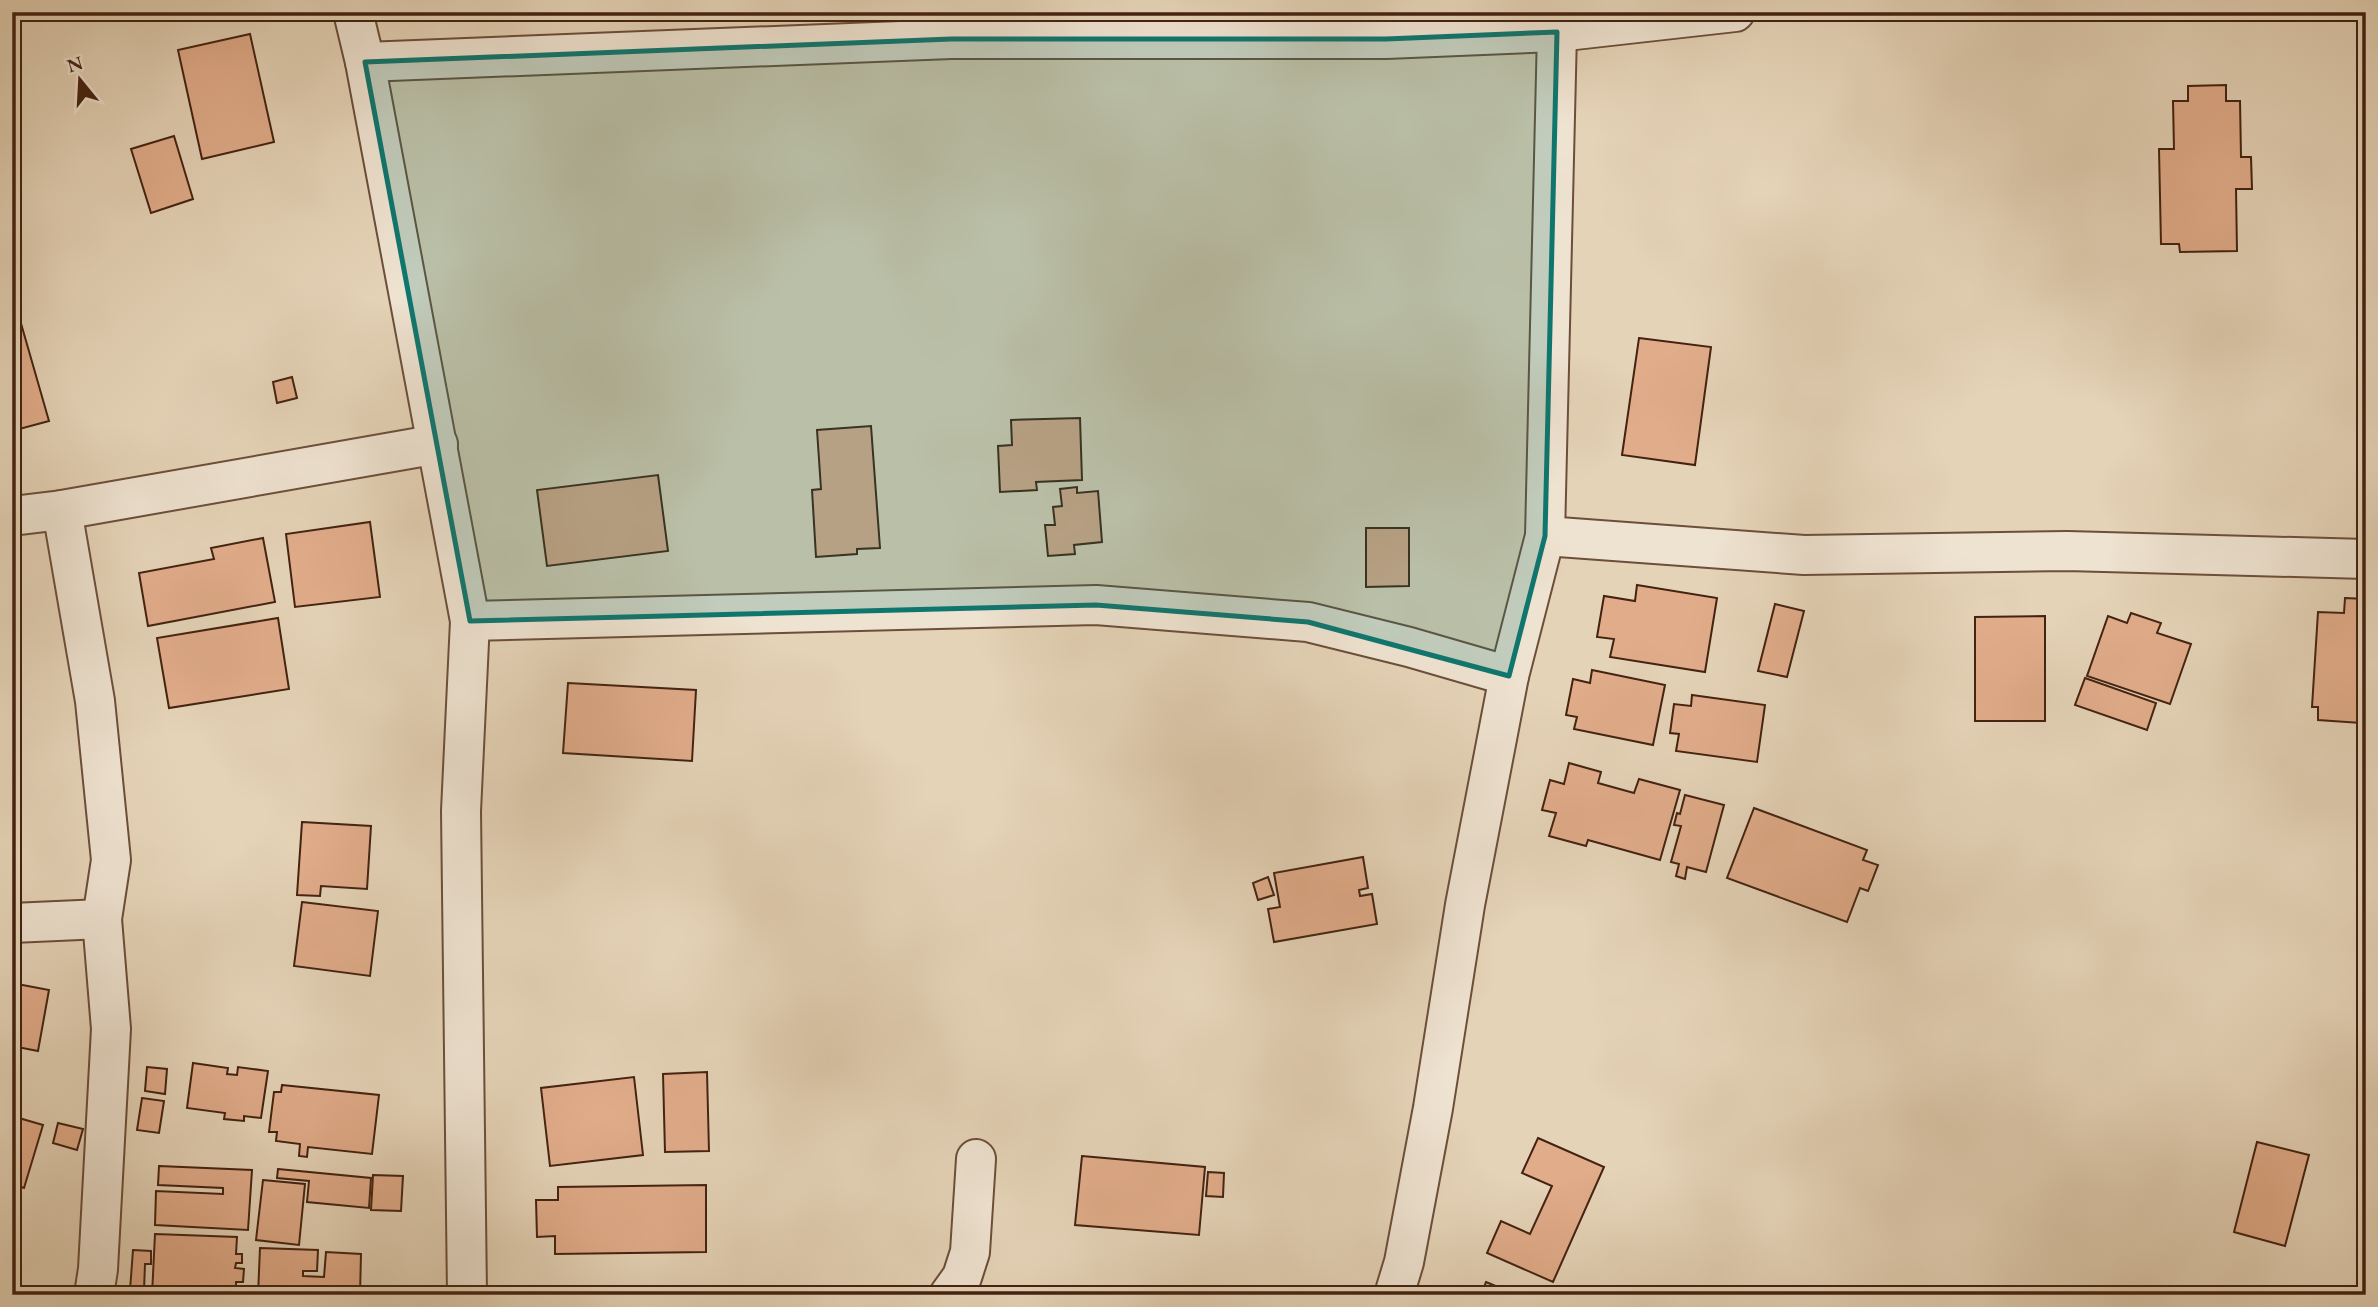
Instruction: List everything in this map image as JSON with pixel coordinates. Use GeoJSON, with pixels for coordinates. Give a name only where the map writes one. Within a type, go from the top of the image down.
{"type":"FeatureCollection","features":[{"type":"Feature","properties":{"kind":"street"},"geometry":{"type":"LineString","coordinates":[[353,12],[365,62],[470,621],[461,811],[467,1295]]}},
{"type":"Feature","properties":{"kind":"street"},"geometry":{"type":"LineString","coordinates":[[365,62],[946,26],[1386,39],[1557,32],[1735,12]]}},
{"type":"Feature","properties":{"kind":"street"},"geometry":{"type":"LineString","coordinates":[[1394,1295],[1414,1211],[1465,905],[1509,676],[1545,536],[1557,32]]}},
{"type":"Feature","properties":{"kind":"street"},"geometry":{"type":"LineString","coordinates":[[12,516],[62,510],[438,444]]}},
{"type":"Feature","properties":{"kind":"street"},"geometry":{"type":"LineString","coordinates":[[62,510],[95,701],[111,860],[102,919],[111,1029],[94,1295]]}},
{"type":"Feature","properties":{"kind":"street"},"geometry":{"type":"LineString","coordinates":[[1545,536],[1804,555],[2067,551],[2366,559]]}},
{"type":"Feature","properties":{"kind":"street"},"geometry":{"type":"LineString","coordinates":[[470,621],[1096,605],[1308,622],[1509,676]]}},
{"type":"Feature","properties":{"kind":"street"},"geometry":{"type":"LineString","coordinates":[[12,923],[102,919]]}},
{"type":"Feature","properties":{"kind":"street"},"geometry":{"type":"LineString","coordinates":[[949,1295],[962,1277],[970,1252],[976,1159]]}},
{"type":"Feature","properties":{"kind":"highlighted area"},"geometry":{"type":"Polygon","coordinates":[[[1557,32],[1545,536],[1509,676],[1308,622],[1096,605],[470,621],[365,62],[951,39],[1386,39],[1557,32]]]}},
{"type":"Feature","properties":{"kind":"building"},"geometry":{"type":"Polygon","coordinates":[[[250,34],[274,142],[202,159],[178,50],[250,34]]]}},
{"type":"Feature","properties":{"kind":"building"},"geometry":{"type":"Polygon","coordinates":[[[2226,85],[2226,101],[2240,101],[2241,157],[2251,157],[2252,189],[2236,189],[2237,251],[2180,252],[2179,244],[2161,244],[2159,149],[2174,149],[2173,101],[2188,101],[2188,86],[2226,85]]]}},
{"type":"Feature","properties":{"kind":"building"},"geometry":{"type":"Polygon","coordinates":[[[174,136],[193,199],[151,213],[131,149],[174,136]]]}},
{"type":"Feature","properties":{"kind":"building"},"geometry":{"type":"Polygon","coordinates":[[[12,292],[49,421],[12,431],[12,292]]]}},
{"type":"Feature","properties":{"kind":"building"},"geometry":{"type":"Polygon","coordinates":[[[1639,338],[1711,347],[1695,465],[1622,455],[1639,338]]]}},
{"type":"Feature","properties":{"kind":"building"},"geometry":{"type":"Polygon","coordinates":[[[292,377],[297,398],[277,403],[273,382],[292,377]]]}},
{"type":"Feature","properties":{"kind":"building"},"geometry":{"type":"Polygon","coordinates":[[[1080,418],[1082,480],[1036,482],[1037,490],[1000,492],[998,446],[1012,445],[1011,420],[1080,418]]]}},
{"type":"Feature","properties":{"kind":"building"},"geometry":{"type":"Polygon","coordinates":[[[871,426],[880,548],[857,549],[857,554],[816,557],[812,490],[821,489],[817,430],[871,426]]]}},
{"type":"Feature","properties":{"kind":"building"},"geometry":{"type":"Polygon","coordinates":[[[12,461],[19,482],[12,484],[12,461]]]}},
{"type":"Feature","properties":{"kind":"building"},"geometry":{"type":"Polygon","coordinates":[[[658,475],[668,551],[547,566],[537,490],[658,475]]]}},
{"type":"Feature","properties":{"kind":"building"},"geometry":{"type":"Polygon","coordinates":[[[1077,487],[1077,493],[1098,491],[1102,542],[1074,545],[1075,554],[1048,556],[1045,525],[1055,525],[1053,507],[1062,506],[1060,489],[1077,487]]]}},
{"type":"Feature","properties":{"kind":"building"},"geometry":{"type":"Polygon","coordinates":[[[370,522],[380,597],[295,607],[286,534],[370,522]]]}},
{"type":"Feature","properties":{"kind":"building"},"geometry":{"type":"Polygon","coordinates":[[[1366,528],[1409,528],[1409,586],[1366,587],[1366,528]]]}},
{"type":"Feature","properties":{"kind":"building"},"geometry":{"type":"Polygon","coordinates":[[[263,538],[275,602],[148,626],[139,573],[214,559],[211,548],[263,538]]]}},
{"type":"Feature","properties":{"kind":"building"},"geometry":{"type":"Polygon","coordinates":[[[1637,585],[1717,598],[1705,672],[1610,657],[1614,639],[1597,637],[1604,596],[1635,601],[1637,585]]]}},
{"type":"Feature","properties":{"kind":"building"},"geometry":{"type":"Polygon","coordinates":[[[2345,598],[2366,599],[2366,710],[2362,709],[2361,723],[2318,720],[2318,707],[2312,707],[2318,612],[2344,613],[2345,598]]]}},
{"type":"Feature","properties":{"kind":"building"},"geometry":{"type":"Polygon","coordinates":[[[1775,604],[1804,611],[1787,677],[1758,671],[1775,604]]]}},
{"type":"Feature","properties":{"kind":"building"},"geometry":{"type":"Polygon","coordinates":[[[2131,613],[2161,623],[2157,633],[2191,644],[2170,704],[2087,676],[2108,616],[2127,623],[2131,613]]]}},
{"type":"Feature","properties":{"kind":"building"},"geometry":{"type":"Polygon","coordinates":[[[2045,616],[2045,721],[1975,721],[1975,617],[2045,616]]]}},
{"type":"Feature","properties":{"kind":"building"},"geometry":{"type":"Polygon","coordinates":[[[278,618],[289,689],[169,708],[157,638],[278,618]]]}},
{"type":"Feature","properties":{"kind":"building"},"geometry":{"type":"Polygon","coordinates":[[[1592,670],[1665,685],[1653,745],[1574,729],[1577,717],[1566,715],[1573,679],[1590,683],[1592,670]]]}},
{"type":"Feature","properties":{"kind":"building"},"geometry":{"type":"Polygon","coordinates":[[[2085,678],[2156,703],[2147,730],[2075,705],[2085,678]]]}},
{"type":"Feature","properties":{"kind":"building"},"geometry":{"type":"Polygon","coordinates":[[[568,683],[696,690],[692,761],[563,753],[568,683]]]}},
{"type":"Feature","properties":{"kind":"building"},"geometry":{"type":"Polygon","coordinates":[[[1692,695],[1765,705],[1757,762],[1676,751],[1679,734],[1670,733],[1674,704],[1691,706],[1692,695]]]}},
{"type":"Feature","properties":{"kind":"building"},"geometry":{"type":"Polygon","coordinates":[[[1569,763],[1601,772],[1598,783],[1634,793],[1639,779],[1680,790],[1660,860],[1588,840],[1586,846],[1549,836],[1556,813],[1542,810],[1550,780],[1564,784],[1569,763]]]}},
{"type":"Feature","properties":{"kind":"building"},"geometry":{"type":"Polygon","coordinates":[[[1685,795],[1724,805],[1706,872],[1687,867],[1685,879],[1676,876],[1679,864],[1671,862],[1681,826],[1674,825],[1685,795]]]}},
{"type":"Feature","properties":{"kind":"building"},"geometry":{"type":"Polygon","coordinates":[[[1754,808],[1867,850],[1863,860],[1878,865],[1868,891],[1860,888],[1847,922],[1727,878],[1754,808]]]}},
{"type":"Feature","properties":{"kind":"building"},"geometry":{"type":"Polygon","coordinates":[[[302,822],[371,826],[367,889],[321,886],[320,896],[297,895],[302,822]]]}},
{"type":"Feature","properties":{"kind":"building"},"geometry":{"type":"Polygon","coordinates":[[[1363,857],[1368,888],[1359,890],[1360,896],[1372,894],[1377,924],[1274,942],[1268,909],[1280,907],[1274,873],[1363,857]]]}},
{"type":"Feature","properties":{"kind":"building"},"geometry":{"type":"Polygon","coordinates":[[[1268,877],[1274,895],[1258,900],[1253,883],[1268,877]]]}},
{"type":"Feature","properties":{"kind":"building"},"geometry":{"type":"Polygon","coordinates":[[[302,902],[378,911],[370,976],[294,966],[302,902]]]}},
{"type":"Feature","properties":{"kind":"building"},"geometry":{"type":"Polygon","coordinates":[[[12,983],[49,990],[38,1051],[12,1046],[12,983]]]}},
{"type":"Feature","properties":{"kind":"building"},"geometry":{"type":"Polygon","coordinates":[[[193,1063],[228,1068],[227,1074],[237,1075],[238,1067],[268,1071],[261,1118],[244,1116],[244,1121],[224,1119],[225,1113],[187,1108],[193,1063]]]}},
{"type":"Feature","properties":{"kind":"building"},"geometry":{"type":"Polygon","coordinates":[[[147,1067],[167,1069],[165,1094],[145,1091],[147,1067]]]}},
{"type":"Feature","properties":{"kind":"building"},"geometry":{"type":"Polygon","coordinates":[[[707,1072],[709,1151],[665,1152],[663,1074],[707,1072]]]}},
{"type":"Feature","properties":{"kind":"building"},"geometry":{"type":"Polygon","coordinates":[[[634,1077],[643,1155],[550,1166],[541,1088],[634,1077]]]}},
{"type":"Feature","properties":{"kind":"building"},"geometry":{"type":"Polygon","coordinates":[[[282,1085],[379,1095],[372,1154],[308,1147],[307,1157],[299,1156],[300,1144],[276,1141],[277,1132],[269,1132],[274,1092],[281,1092],[282,1085]]]}},
{"type":"Feature","properties":{"kind":"building"},"geometry":{"type":"Polygon","coordinates":[[[142,1098],[164,1101],[159,1133],[137,1130],[142,1098]]]}},
{"type":"Feature","properties":{"kind":"building"},"geometry":{"type":"Polygon","coordinates":[[[12,1116],[43,1125],[24,1188],[12,1184],[12,1116]]]}},
{"type":"Feature","properties":{"kind":"building"},"geometry":{"type":"Polygon","coordinates":[[[58,1123],[83,1129],[77,1150],[53,1143],[58,1123]]]}},
{"type":"Feature","properties":{"kind":"building"},"geometry":{"type":"Polygon","coordinates":[[[1538,1138],[1604,1167],[1553,1282],[1487,1253],[1501,1221],[1530,1234],[1552,1186],[1522,1173],[1538,1138]]]}},
{"type":"Feature","properties":{"kind":"building"},"geometry":{"type":"Polygon","coordinates":[[[2257,1142],[2309,1155],[2285,1246],[2234,1232],[2257,1142]]]}},
{"type":"Feature","properties":{"kind":"building"},"geometry":{"type":"Polygon","coordinates":[[[1082,1156],[1205,1167],[1199,1235],[1075,1225],[1082,1156]]]}},
{"type":"Feature","properties":{"kind":"building"},"geometry":{"type":"Polygon","coordinates":[[[159,1166],[252,1170],[248,1230],[155,1225],[156,1191],[223,1194],[223,1188],[158,1185],[159,1166]]]}},
{"type":"Feature","properties":{"kind":"building"},"geometry":{"type":"Polygon","coordinates":[[[278,1169],[371,1178],[369,1208],[307,1202],[309,1181],[277,1178],[278,1169]]]}},
{"type":"Feature","properties":{"kind":"building"},"geometry":{"type":"Polygon","coordinates":[[[1208,1172],[1224,1173],[1223,1197],[1206,1196],[1208,1172]]]}},
{"type":"Feature","properties":{"kind":"building"},"geometry":{"type":"Polygon","coordinates":[[[373,1175],[403,1176],[401,1211],[371,1210],[373,1175]]]}},
{"type":"Feature","properties":{"kind":"building"},"geometry":{"type":"Polygon","coordinates":[[[263,1180],[305,1184],[299,1245],[256,1240],[263,1180]]]}},
{"type":"Feature","properties":{"kind":"building"},"geometry":{"type":"Polygon","coordinates":[[[706,1185],[706,1252],[555,1254],[555,1236],[537,1237],[536,1200],[558,1200],[558,1187],[706,1185]]]}},
{"type":"Feature","properties":{"kind":"building"},"geometry":{"type":"Polygon","coordinates":[[[155,1234],[237,1237],[236,1254],[242,1254],[242,1263],[236,1263],[235,1268],[244,1269],[243,1282],[236,1282],[236,1295],[152,1295],[155,1234]]]}},
{"type":"Feature","properties":{"kind":"building"},"geometry":{"type":"Polygon","coordinates":[[[260,1248],[318,1250],[317,1271],[303,1271],[303,1276],[324,1277],[326,1252],[361,1254],[360,1295],[258,1295],[260,1248]]]}},
{"type":"Feature","properties":{"kind":"building"},"geometry":{"type":"Polygon","coordinates":[[[133,1250],[151,1251],[151,1264],[145,1264],[144,1290],[130,1290],[133,1250]]]}},
{"type":"Feature","properties":{"kind":"building"},"geometry":{"type":"Polygon","coordinates":[[[1486,1282],[1517,1295],[1481,1295],[1486,1282]]]}}]}
